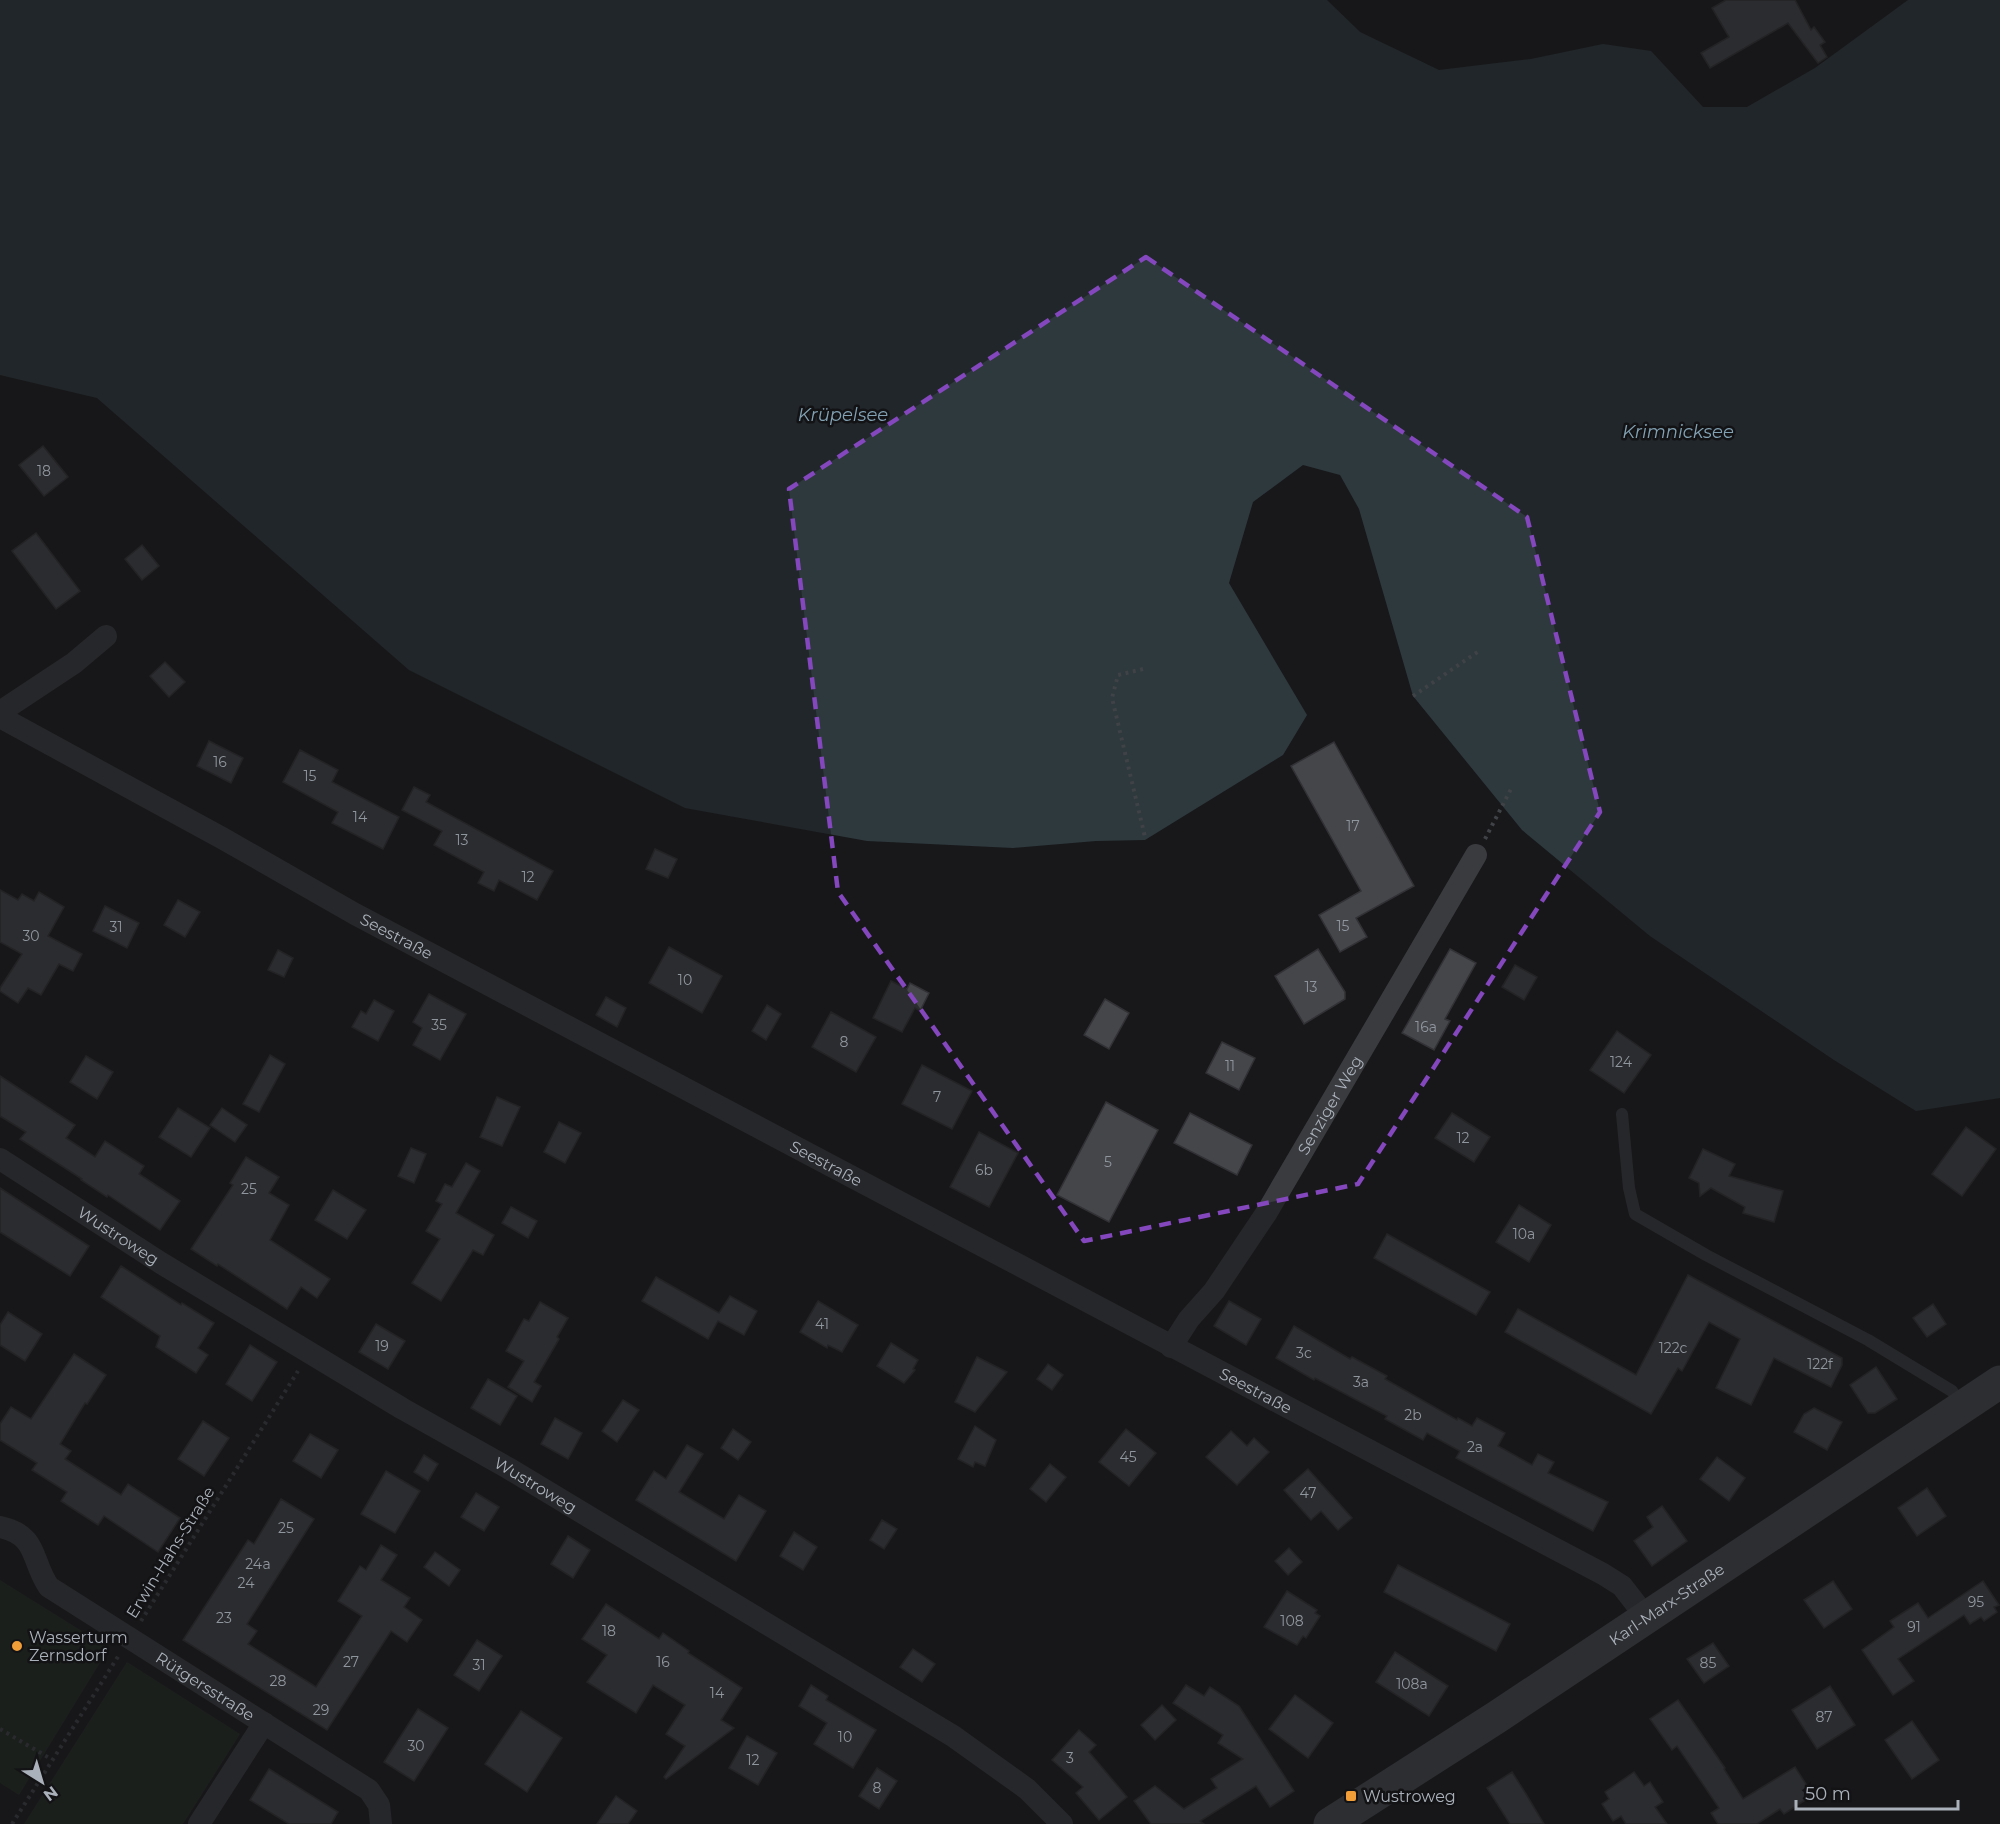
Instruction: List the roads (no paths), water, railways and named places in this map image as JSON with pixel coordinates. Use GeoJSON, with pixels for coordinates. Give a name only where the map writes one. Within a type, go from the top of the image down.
{"type":"FeatureCollection","features":[{"type":"Feature","properties":{"kind":"street"},"geometry":{"type":"LineString","coordinates":[[0,712],[74,663],[106,636]]}},
{"type":"Feature","properties":{"kind":"street","name":"Seestraße"},"geometry":{"type":"LineString","coordinates":[[0,717],[222,838],[355,914],[1603,1574],[1622,1586],[1646,1617]]}},
{"type":"Feature","properties":{"kind":"street","name":"Senziger Weg"},"geometry":{"type":"LineString","coordinates":[[1171,1347],[1189,1319],[1214,1290],[1267,1212],[1476,855]]}},
{"type":"Feature","properties":{"kind":"street","name":"Wustroweg"},"geometry":{"type":"LineString","coordinates":[[0,1160],[117,1236],[310,1353],[508,1468],[952,1736],[1027,1789],[1062,1824]]}},
{"type":"Feature","properties":{"kind":"street","name":"Karl-Marx-Straße"},"geometry":{"type":"LineString","coordinates":[[1330,1824],[2000,1382]]}},
{"type":"Feature","properties":{"kind":"street","name":"Rütgersstraße"},"geometry":{"type":"LineString","coordinates":[[0,1527],[9,1529],[30,1544],[43,1578],[49,1587],[369,1790],[379,1805],[381,1824]]}},
{"type":"Feature","properties":{"kind":"street"},"geometry":{"type":"LineString","coordinates":[[200,1824],[264,1723]]}},
{"type":"Feature","properties":{"kind":"lane"},"geometry":{"type":"LineString","coordinates":[[1622,1114],[1629,1188],[1635,1214],[1706,1255],[1868,1340],[1952,1391],[1963,1406]]}},
{"type":"Feature","properties":{"kind":"water","name":"Krüpelsee"},"geometry":{"type":"Polygon","coordinates":[[[0,0],[1327,0],[1360,32],[1439,70],[1531,59],[1603,44],[1651,51],[1703,107],[1747,107],[1815,68],[1908,0],[2000,0],[2000,1098],[1916,1111],[1834,1060],[1650,936],[1522,830],[1413,696],[1359,509],[1340,475],[1303,465],[1253,502],[1229,583],[1307,715],[1283,755],[1145,840],[1096,841],[1013,848],[867,841],[685,808],[409,670],[97,398],[0,375],[0,0]]]}},
{"type":"Feature","properties":{"kind":"place","name":"Wasserturm Zernsdorf"},"geometry":{"type":"Point","coordinates":[17,1646]}},
{"type":"Feature","properties":{"kind":"place","name":"Wustroweg"},"geometry":{"type":"Point","coordinates":[1351,1796]}},
{"type":"Feature","properties":{"kind":"water label","name":"Krimnicksee"},"geometry":{"type":"Point","coordinates":[1678,432]}}]}
